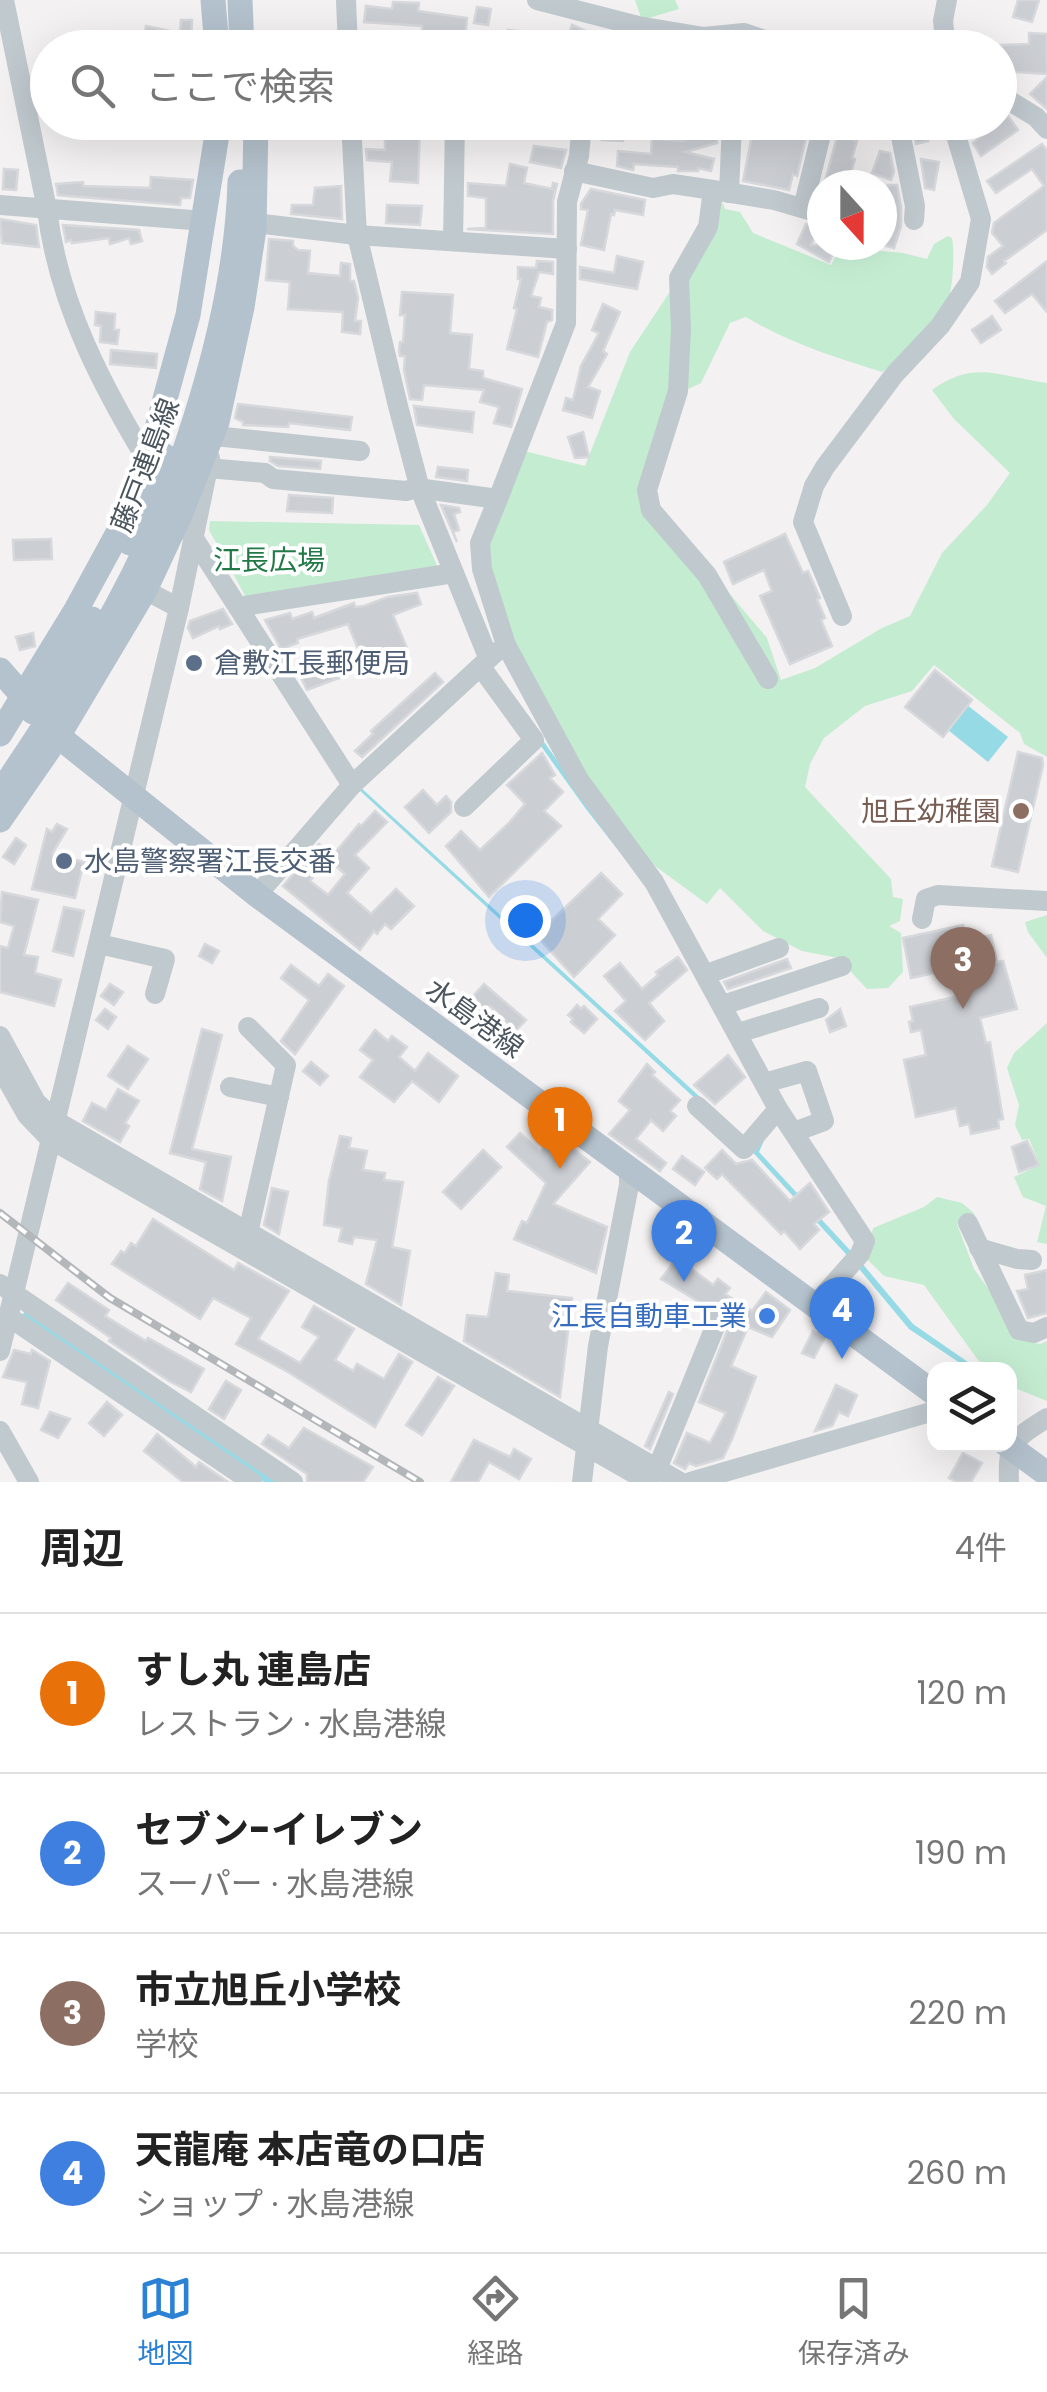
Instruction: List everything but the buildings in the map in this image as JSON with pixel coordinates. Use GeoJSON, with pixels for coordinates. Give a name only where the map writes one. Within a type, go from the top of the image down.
{"type":"FeatureCollection","features":[{"type":"Feature","properties":{"kind":"main road"},"geometry":{"type":"LineString","coordinates":[[213,0],[216,30]]}},
{"type":"Feature","properties":{"kind":"main road"},"geometry":{"type":"LineString","coordinates":[[240,0],[241,30]]}},
{"type":"Feature","properties":{"kind":"main road"},"geometry":{"type":"LineString","coordinates":[[0,734],[20,694],[163,463],[218,140]]}},
{"type":"Feature","properties":{"kind":"main road","name":"藤戸連島線"},"geometry":{"type":"LineString","coordinates":[[0,762],[105,595],[138,528],[163,463],[182,404],[214,258],[222,192],[221,140]]}},
{"type":"Feature","properties":{"kind":"main road","name":"藤戸連島線"},"geometry":{"type":"LineString","coordinates":[[0,793],[100,638],[136,570],[163,463],[205,391],[221,325],[240,192],[242,140]]}},
{"type":"Feature","properties":{"kind":"main road"},"geometry":{"type":"LineString","coordinates":[[0,820],[58,736],[145,590],[215,429],[242,307],[254,224],[256,140]]}},
{"type":"Feature","properties":{"kind":"main road","name":"水島港線"},"geometry":{"type":"LineString","coordinates":[[0,670],[58,736],[256,895],[927,1388]]}},
{"type":"Feature","properties":{"kind":"main road"},"geometry":{"type":"LineString","coordinates":[[1016,1452],[1047,1474]]}},
{"type":"Feature","properties":{"kind":"street"},"geometry":{"type":"LineString","coordinates":[[4,0],[30,119]]}},
{"type":"Feature","properties":{"kind":"street"},"geometry":{"type":"LineString","coordinates":[[346,0],[347,30]]}},
{"type":"Feature","properties":{"kind":"street"},"geometry":{"type":"LineString","coordinates":[[944,30],[947,0]]}},
{"type":"Feature","properties":{"kind":"street"},"geometry":{"type":"LineString","coordinates":[[549,1],[652,30]]}},
{"type":"Feature","properties":{"kind":"street"},"geometry":{"type":"LineString","coordinates":[[1017,106],[1047,128]]}},
{"type":"Feature","properties":{"kind":"street"},"geometry":{"type":"LineString","coordinates":[[35,140],[50,210],[51,243],[64,288],[106,390],[163,463],[180,515],[193,538],[354,784]]}},
{"type":"Feature","properties":{"kind":"street"},"geometry":{"type":"LineString","coordinates":[[352,140],[357,235],[416,489],[485,662],[534,740],[464,806]]}},
{"type":"Feature","properties":{"kind":"street"},"geometry":{"type":"LineString","coordinates":[[453,241],[455,140]]}},
{"type":"Feature","properties":{"kind":"street"},"geometry":{"type":"LineString","coordinates":[[582,140],[567,202],[566,323],[480,543],[482,569],[506,645],[579,780],[654,882],[764,1083],[773,1115],[794,1132],[865,1241],[854,1260],[815,1305]]}},
{"type":"Feature","properties":{"kind":"street"},"geometry":{"type":"LineString","coordinates":[[729,140],[721,191],[708,227],[679,278],[678,391],[647,490],[650,510],[707,575],[768,680]]}},
{"type":"Feature","properties":{"kind":"street"},"geometry":{"type":"LineString","coordinates":[[816,170],[819,140]]}},
{"type":"Feature","properties":{"kind":"street"},"geometry":{"type":"LineString","coordinates":[[902,140],[915,206],[914,220]]}},
{"type":"Feature","properties":{"kind":"street"},"geometry":{"type":"LineString","coordinates":[[842,616],[803,522],[804,510],[825,467],[894,375],[940,326],[970,282],[981,219],[957,140]]}},
{"type":"Feature","properties":{"kind":"street"},"geometry":{"type":"LineString","coordinates":[[574,171],[653,188],[673,184],[721,191],[807,210]]}},
{"type":"Feature","properties":{"kind":"street"},"geometry":{"type":"LineString","coordinates":[[0,205],[205,221]]}},
{"type":"Feature","properties":{"kind":"street"},"geometry":{"type":"LineString","coordinates":[[254,224],[567,250]]}},
{"type":"Feature","properties":{"kind":"street"},"geometry":{"type":"LineString","coordinates":[[0,1352],[9,1301],[179,608],[215,429],[360,452]]}},
{"type":"Feature","properties":{"kind":"street"},"geometry":{"type":"LineString","coordinates":[[208,468],[265,474],[273,479],[498,499]]}},
{"type":"Feature","properties":{"kind":"street"},"geometry":{"type":"LineString","coordinates":[[241,607],[451,574]]}},
{"type":"Feature","properties":{"kind":"street"},"geometry":{"type":"LineString","coordinates":[[145,590],[179,608]]}},
{"type":"Feature","properties":{"kind":"street"},"geometry":{"type":"LineString","coordinates":[[256,895],[354,784],[506,645]]}},
{"type":"Feature","properties":{"kind":"street"},"geometry":{"type":"LineString","coordinates":[[0,712],[20,694]]}},
{"type":"Feature","properties":{"kind":"street"},"geometry":{"type":"LineString","coordinates":[[0,837],[31,791],[58,736]]}},
{"type":"Feature","properties":{"kind":"street"},"geometry":{"type":"LineString","coordinates":[[922,918],[926,899],[938,895],[1047,902]]}},
{"type":"Feature","properties":{"kind":"street"},"geometry":{"type":"LineString","coordinates":[[99,944],[165,959],[155,994]]}},
{"type":"Feature","properties":{"kind":"street"},"geometry":{"type":"LineString","coordinates":[[706,974],[780,948]]}},
{"type":"Feature","properties":{"kind":"street"},"geometry":{"type":"LineString","coordinates":[[723,1006],[842,966]]}},
{"type":"Feature","properties":{"kind":"street"},"geometry":{"type":"LineString","coordinates":[[738,1033],[819,1008]]}},
{"type":"Feature","properties":{"kind":"street"},"geometry":{"type":"LineString","coordinates":[[248,1027],[286,1064],[248,1232]]}},
{"type":"Feature","properties":{"kind":"street"},"geometry":{"type":"LineString","coordinates":[[0,1036],[53,1130],[248,1232],[587,1439]]}},
{"type":"Feature","properties":{"kind":"street"},"geometry":{"type":"LineString","coordinates":[[0,1067],[26,1115],[587,1439],[653,1476],[680,1482]]}},
{"type":"Feature","properties":{"kind":"street"},"geometry":{"type":"LineString","coordinates":[[764,1083],[807,1071],[824,1121],[794,1132]]}},
{"type":"Feature","properties":{"kind":"street"},"geometry":{"type":"LineString","coordinates":[[230,1087],[279,1097]]}},
{"type":"Feature","properties":{"kind":"street"},"geometry":{"type":"LineString","coordinates":[[696,1106],[744,1150],[773,1115]]}},
{"type":"Feature","properties":{"kind":"street"},"geometry":{"type":"LineString","coordinates":[[582,1482],[598,1346],[629,1168]]}},
{"type":"Feature","properties":{"kind":"street"},"geometry":{"type":"LineString","coordinates":[[968,1223],[1019,1330],[1034,1333],[1047,1327]]}},
{"type":"Feature","properties":{"kind":"street"},"geometry":{"type":"LineString","coordinates":[[979,1248],[1018,1260],[1032,1260]]}},
{"type":"Feature","properties":{"kind":"street"},"geometry":{"type":"LineString","coordinates":[[9,1301],[220,1473],[252,1482]]}},
{"type":"Feature","properties":{"kind":"street"},"geometry":{"type":"LineString","coordinates":[[9,1301],[293,1482]]}},
{"type":"Feature","properties":{"kind":"street"},"geometry":{"type":"LineString","coordinates":[[653,1476],[719,1317]]}},
{"type":"Feature","properties":{"kind":"street"},"geometry":{"type":"LineString","coordinates":[[690,1482],[889,1428],[927,1414]]}},
{"type":"Feature","properties":{"kind":"street"},"geometry":{"type":"LineString","coordinates":[[1017,1438],[1047,1418]]}},
{"type":"Feature","properties":{"kind":"street"},"geometry":{"type":"LineString","coordinates":[[734,1482],[892,1437],[889,1428]]}},
{"type":"Feature","properties":{"kind":"street"},"geometry":{"type":"LineString","coordinates":[[0,1431],[29,1482]]}},
{"type":"Feature","properties":{"kind":"street"},"geometry":{"type":"LineString","coordinates":[[1008,1452],[1009,1482]]}},
{"type":"Feature","properties":{"kind":"green space"},"geometry":{"type":"Polygon","coordinates":[[[635,0],[675,0],[679,9],[642,20],[635,0]]]}},
{"type":"Feature","properties":{"kind":"green space"},"geometry":{"type":"Polygon","coordinates":[[[720,197],[725,209],[740,212],[753,233],[807,255],[807,260],[831,265],[834,260],[897,260],[897,252],[927,259],[934,244],[948,236],[952,238],[953,274],[945,310],[925,335],[882,372],[795,342],[746,317],[730,323],[701,383],[688,389],[682,279],[720,197]]]}},
{"type":"Feature","properties":{"kind":"green space"},"geometry":{"type":"Polygon","coordinates":[[[675,284],[674,393],[643,491],[767,638],[781,680],[815,668],[910,616],[942,553],[987,505],[1010,473],[954,419],[932,390],[961,375],[975,373],[1047,383],[1047,757],[1024,744],[1020,733],[934,665],[912,691],[865,706],[824,738],[810,764],[805,787],[891,879],[893,897],[903,899],[900,921],[889,926],[901,933],[903,972],[888,988],[867,989],[838,958],[802,951],[763,931],[720,888],[707,904],[640,855],[585,776],[507,640],[486,547],[524,451],[585,466],[630,352],[675,284]]]}},
{"type":"Feature","properties":{"kind":"green space","name":"江長広場"},"geometry":{"type":"Polygon","coordinates":[[[210,521],[419,525],[439,570],[248,601],[209,530],[210,521]]]}},
{"type":"Feature","properties":{"kind":"green space"},"geometry":{"type":"Polygon","coordinates":[[[1047,915],[1047,958],[1025,922],[1047,915]]]}},
{"type":"Feature","properties":{"kind":"green space"},"geometry":{"type":"Polygon","coordinates":[[[1047,1023],[1047,1244],[1037,1242],[1046,1206],[1023,1197],[1014,1177],[1040,1165],[1029,1139],[1022,1140],[1015,1125],[1019,1105],[1007,1068],[1014,1053],[1047,1023]]]}},
{"type":"Feature","properties":{"kind":"green space"},"geometry":{"type":"Polygon","coordinates":[[[937,1197],[962,1203],[975,1214],[957,1224],[974,1269],[1026,1341],[1047,1341],[1047,1401],[1017,1389],[1017,1362],[978,1360],[924,1285],[884,1276],[866,1258],[873,1228],[924,1207],[937,1197]]]}},
{"type":"Feature","properties":{"kind":"water"},"geometry":{"type":"Polygon","coordinates":[[[344,140],[349,140],[352,231],[416,487],[489,664],[667,912],[774,1108],[759,1152],[913,1324],[968,1362],[958,1362],[909,1329],[748,1147],[357,788],[202,543],[204,537],[359,786],[755,1147],[770,1111],[647,887],[480,661],[413,488],[348,231],[344,140]]]}},
{"type":"Feature","properties":{"kind":"water"},"geometry":{"type":"Polygon","coordinates":[[[967,705],[1008,737],[988,762],[948,730],[967,705]]]}},
{"type":"Feature","properties":{"kind":"water"},"geometry":{"type":"Polygon","coordinates":[[[26,1309],[278,1482],[264,1482],[22,1316],[26,1309]]]}},
{"type":"Feature","properties":{"kind":"railway"},"geometry":{"type":"LineString","coordinates":[[0,1213],[110,1298],[420,1482]]}},
{"type":"Feature","properties":{"kind":"place","name":"倉敷江長郵便局"},"geometry":{"type":"Point","coordinates":[194,663]}},
{"type":"Feature","properties":{"kind":"place","name":"旭丘幼稚園"},"geometry":{"type":"Point","coordinates":[1021,811]}},
{"type":"Feature","properties":{"kind":"place","name":"水島警察署江長交番"},"geometry":{"type":"Point","coordinates":[64,861]}},
{"type":"Feature","properties":{"kind":"place","name":"市立旭丘小学校"},"geometry":{"type":"Point","coordinates":[963,1009]}},
{"type":"Feature","properties":{"kind":"place","name":"すし丸 連島店"},"geometry":{"type":"Point","coordinates":[560,1169]}},
{"type":"Feature","properties":{"kind":"place","name":"セブン-イレブン"},"geometry":{"type":"Point","coordinates":[684,1282]}},
{"type":"Feature","properties":{"kind":"place","name":"江長自動車工業"},"geometry":{"type":"Point","coordinates":[767,1316]}},
{"type":"Feature","properties":{"kind":"place","name":"天龍庵 本店竜の口店"},"geometry":{"type":"Point","coordinates":[842,1359]}}]}
